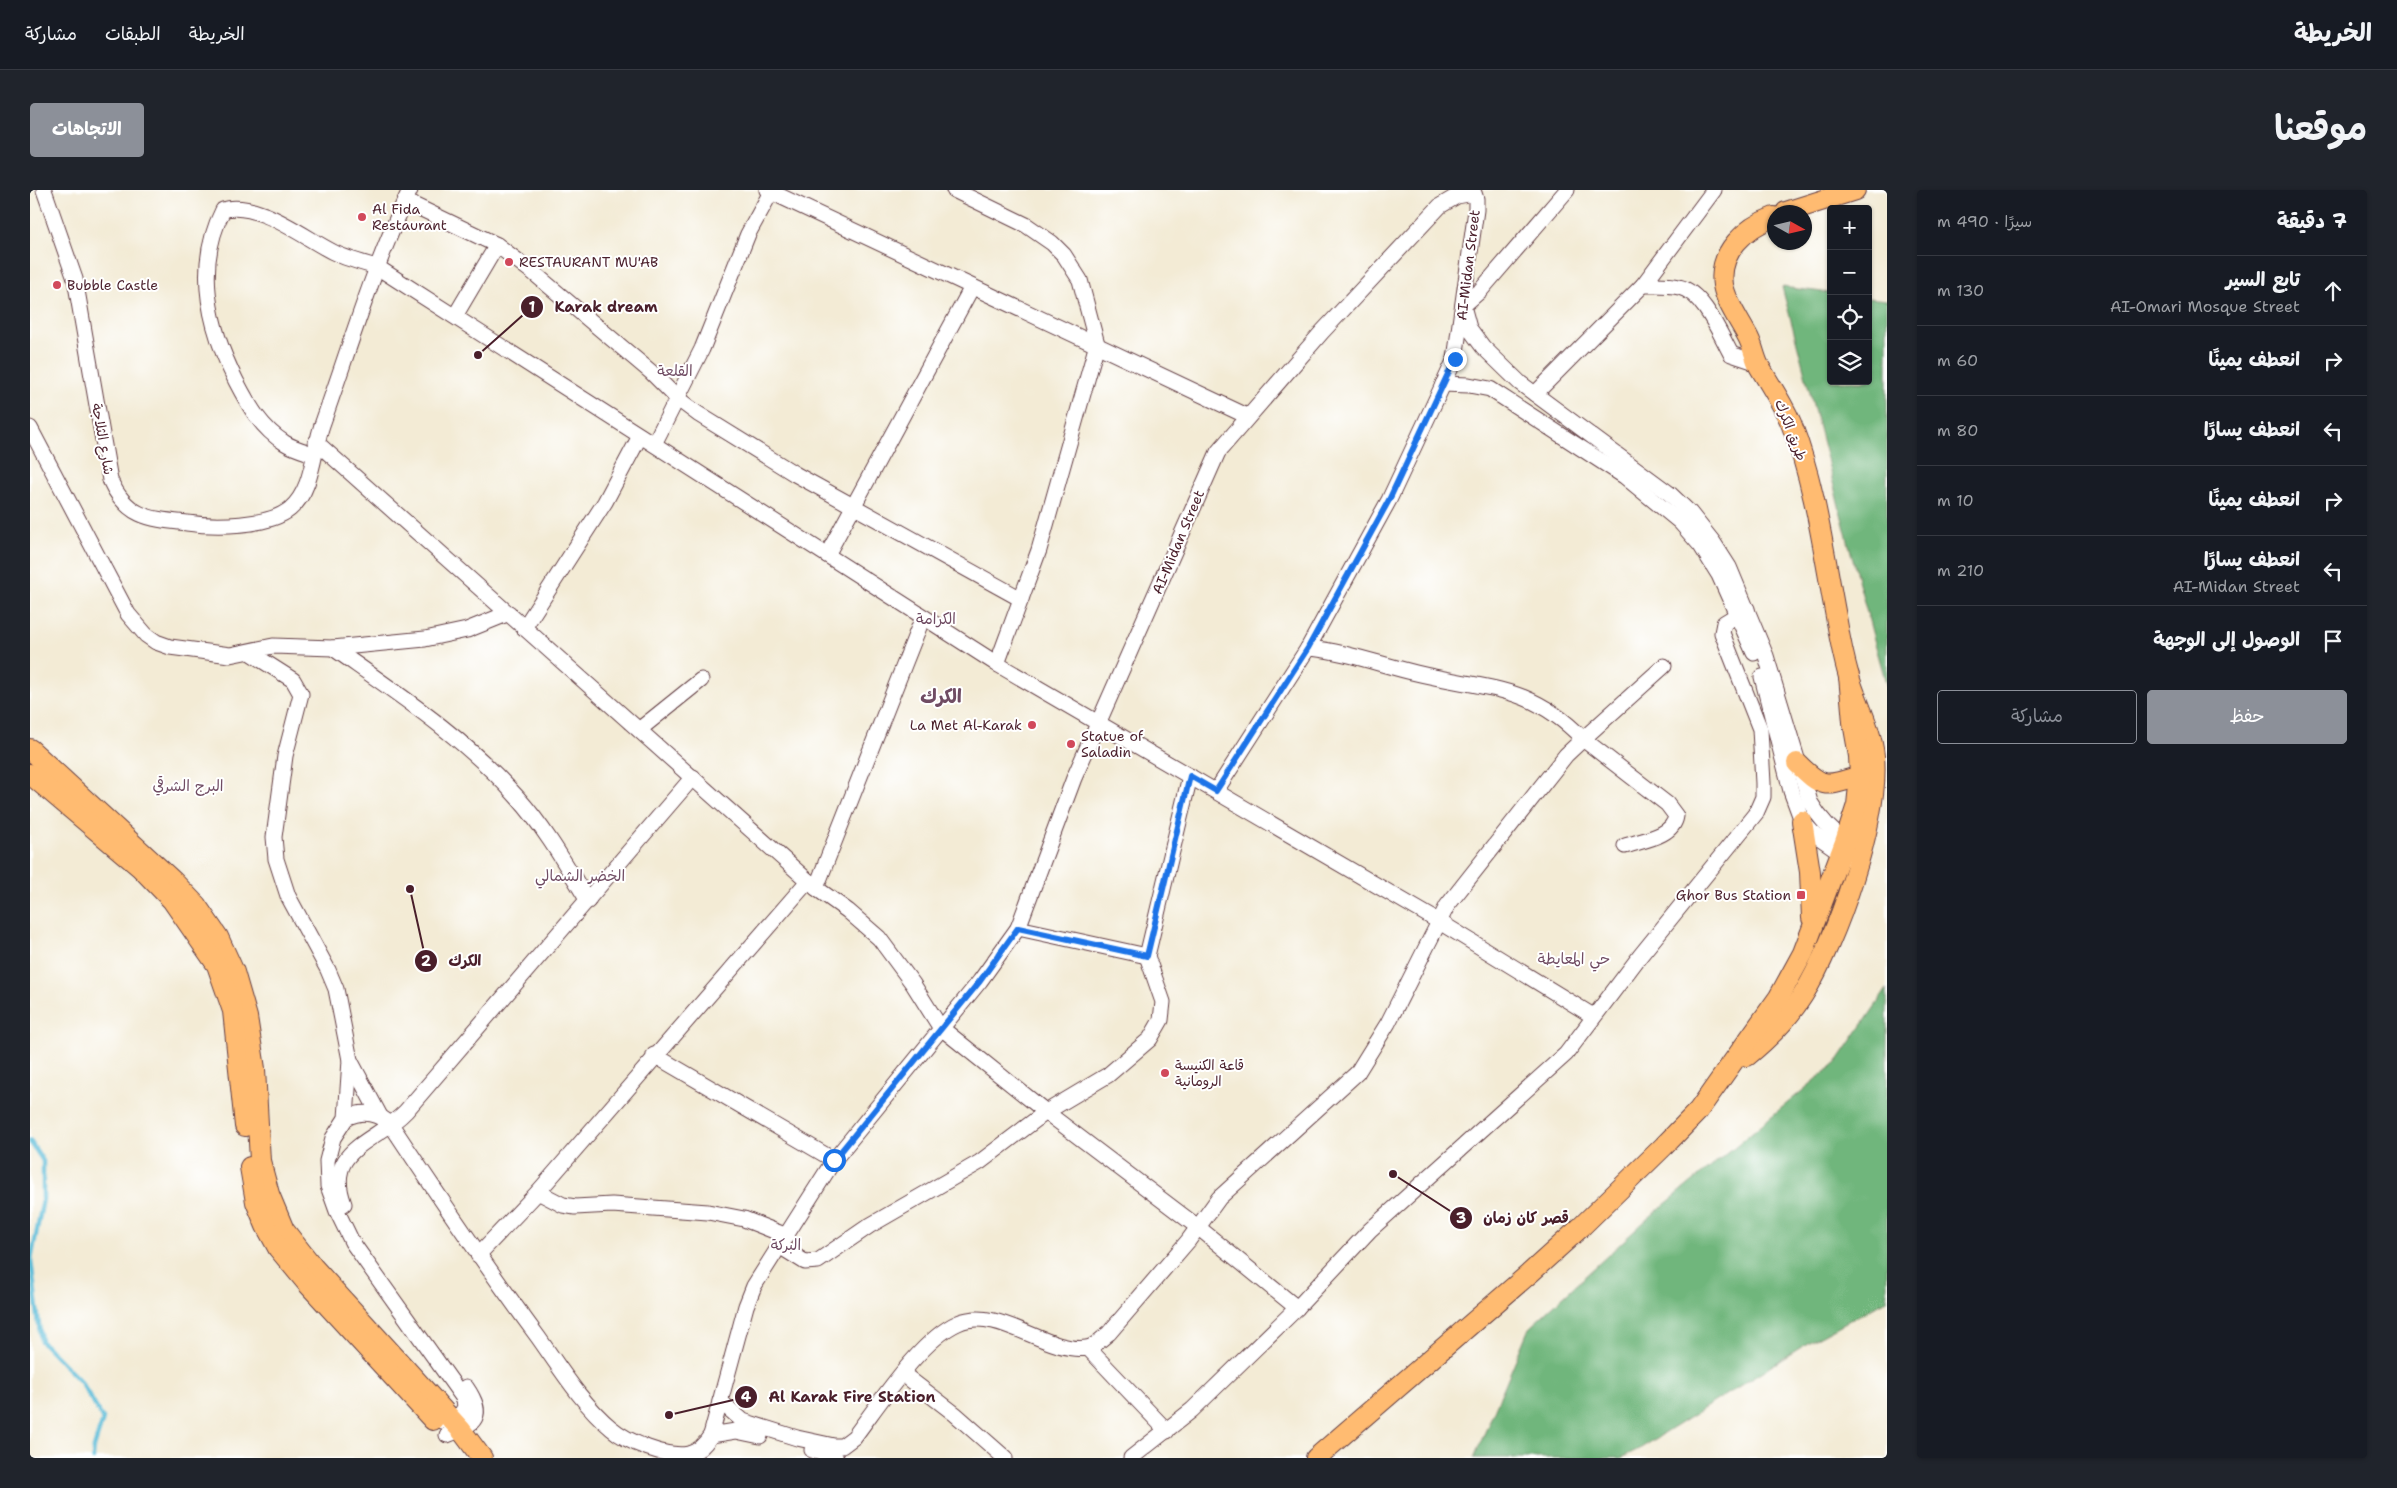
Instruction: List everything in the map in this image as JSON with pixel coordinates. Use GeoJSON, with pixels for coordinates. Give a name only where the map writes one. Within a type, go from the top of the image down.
{"type":"FeatureCollection","features":[{"type":"Feature","properties":{"kind":"main road"},"geometry":{"type":"LineString","coordinates":[[1808,205],[1855,190]]}},
{"type":"Feature","properties":{"kind":"main road","name":"طريق الكرك"},"geometry":{"type":"LineString","coordinates":[[1767,221],[1748,232],[1729,251],[1723,276],[1725,294],[1749,339],[1758,363],[1779,396],[1791,424],[1813,493],[1849,676],[1860,776],[1851,853]]}},
{"type":"Feature","properties":{"kind":"main road","name":"طريق الكرك"},"geometry":{"type":"LineString","coordinates":[[1849,676],[1868,729],[1874,757],[1869,818],[1851,853]]}},
{"type":"Feature","properties":{"kind":"main road"},"geometry":{"type":"LineString","coordinates":[[30,749],[174,881],[196,905],[218,938],[234,972],[247,1017],[255,1069],[260,1161],[269,1194],[284,1230],[448,1427],[468,1458]]}},
{"type":"Feature","properties":{"kind":"main road"},"geometry":{"type":"LineString","coordinates":[[1797,763],[1822,783],[1834,784],[1860,776]]}},
{"type":"Feature","properties":{"kind":"main road"},"geometry":{"type":"LineString","coordinates":[[30,774],[140,867],[172,900],[203,943],[216,965],[233,1011],[248,1157],[256,1202],[278,1248],[306,1283],[448,1427],[482,1458]]}},
{"type":"Feature","properties":{"kind":"main road"},"geometry":{"type":"LineString","coordinates":[[1802,820],[1810,872],[1813,929]]}},
{"type":"Feature","properties":{"kind":"main road"},"geometry":{"type":"LineString","coordinates":[[1316,1458],[1581,1227],[1698,1111],[1793,976],[1813,929],[1851,853]]}},
{"type":"Feature","properties":{"kind":"main road"},"geometry":{"type":"LineString","coordinates":[[1726,1073],[1773,1033],[1802,997],[1832,937],[1851,853]]}},
{"type":"Feature","properties":{"kind":"street","name":"شارع الثلاجة"},"geometry":{"type":"LineString","coordinates":[[44,190],[75,279],[110,480],[123,503],[137,514],[156,520],[191,524],[251,523],[279,516],[296,503],[305,487],[315,448],[377,267],[408,195]]}},
{"type":"Feature","properties":{"kind":"street"},"geometry":{"type":"LineString","coordinates":[[954,190],[1026,225],[1052,243],[1064,255],[1080,280],[1097,344],[1039,550],[997,664]]}},
{"type":"Feature","properties":{"kind":"street"},"geometry":{"type":"LineString","coordinates":[[1567,190],[1480,291],[1463,306],[1469,328],[1483,347],[1534,394],[1663,489],[1685,518]]}},
{"type":"Feature","properties":{"kind":"street"},"geometry":{"type":"LineString","coordinates":[[1534,394],[1643,285],[1714,190]]}},
{"type":"Feature","properties":{"kind":"street"},"geometry":{"type":"LineString","coordinates":[[654,444],[678,399],[723,302],[748,234],[769,191],[1247,416]]}},
{"type":"Feature","properties":{"kind":"street","name":"AI-Midan Street"},"geometry":{"type":"LineString","coordinates":[[711,1435],[751,1292],[763,1271],[784,1241],[834,1160],[940,1027],[980,981],[1018,928],[1074,778],[1100,724],[1218,452],[1247,416],[1440,206],[1458,196],[1474,193],[1476,210],[1466,270],[1455,359],[1389,500],[1308,648],[1216,791]]}},
{"type":"Feature","properties":{"kind":"street"},"geometry":{"type":"LineString","coordinates":[[408,195],[497,244],[651,372],[678,399],[727,432],[852,506],[1021,599]]}},
{"type":"Feature","properties":{"kind":"street"},"geometry":{"type":"LineString","coordinates":[[1297,1308],[1199,1228],[1046,1112],[940,1027],[913,984],[879,938],[848,911],[812,884],[509,613],[315,448],[284,443],[261,423],[251,410],[221,347],[211,316],[206,277],[207,263],[218,220],[223,210],[240,208],[259,213],[333,252],[377,267],[997,664],[1438,921],[1593,1016]]}},
{"type":"Feature","properties":{"kind":"street"},"geometry":{"type":"LineString","coordinates":[[455,316],[497,244]]}},
{"type":"Feature","properties":{"kind":"street"},"geometry":{"type":"LineString","coordinates":[[1643,285],[1680,287],[1691,293],[1703,305],[1731,354],[1758,363]]}},
{"type":"Feature","properties":{"kind":"street"},"geometry":{"type":"LineString","coordinates":[[827,555],[972,287]]}},
{"type":"Feature","properties":{"kind":"street"},"geometry":{"type":"LineString","coordinates":[[1444,384],[1469,384],[1490,389],[1624,476],[1685,518],[1713,542],[1729,567],[1764,685],[1791,791],[1802,820],[1813,833],[1851,853]]}},
{"type":"Feature","properties":{"kind":"street"},"geometry":{"type":"LineString","coordinates":[[30,428],[128,614],[146,635],[170,647],[219,655],[241,655],[262,648],[291,645],[333,648],[454,633],[509,613]]}},
{"type":"Feature","properties":{"kind":"street"},"geometry":{"type":"LineString","coordinates":[[524,628],[605,502],[640,436]]}},
{"type":"Feature","properties":{"kind":"street"},"geometry":{"type":"LineString","coordinates":[[1742,612],[1777,692],[1806,794],[1819,817],[1851,853]]}},
{"type":"Feature","properties":{"kind":"street"},"geometry":{"type":"LineString","coordinates":[[1131,1458],[1167,1431],[1297,1308],[1370,1230],[1544,1076],[1566,1054],[1593,1016],[1760,807],[1764,783],[1760,729],[1722,632],[1724,623],[1742,612]]}},
{"type":"Feature","properties":{"kind":"street"},"geometry":{"type":"LineString","coordinates":[[478,1255],[538,1192],[654,1055],[812,884],[923,617]]}},
{"type":"Feature","properties":{"kind":"street"},"geometry":{"type":"LineString","coordinates":[[333,648],[463,742],[523,804],[557,851],[588,901]]}},
{"type":"Feature","properties":{"kind":"street"},"geometry":{"type":"LineString","coordinates":[[1308,648],[1418,674],[1518,694],[1545,706],[1667,804],[1676,816],[1672,827],[1664,833],[1625,846]]}},
{"type":"Feature","properties":{"kind":"street"},"geometry":{"type":"LineString","coordinates":[[249,652],[294,680],[300,688],[300,704],[285,756],[278,804],[274,837],[276,859],[294,910],[328,970],[333,983],[350,1060],[346,1118]]}},
{"type":"Feature","properties":{"kind":"street"},"geometry":{"type":"LineString","coordinates":[[838,1454],[854,1437],[923,1350],[947,1329],[969,1319],[998,1322],[1056,1343],[1088,1348],[1095,1345],[1109,1333],[1199,1228],[1209,1210],[1219,1198],[1357,1073],[1388,1023],[1438,921],[1468,878],[1566,755],[1664,666]]}},
{"type":"Feature","properties":{"kind":"street"},"geometry":{"type":"LineString","coordinates":[[640,729],[700,680]]}},
{"type":"Feature","properties":{"kind":"street"},"geometry":{"type":"LineString","coordinates":[[538,1192],[563,1205],[638,1206],[708,1212],[744,1219],[784,1241],[805,1262],[818,1261],[869,1226],[980,1162],[1046,1112],[1108,1074],[1150,1039],[1158,1028],[1163,1012],[1162,1002],[1147,956],[1190,776]]}},
{"type":"Feature","properties":{"kind":"street"},"geometry":{"type":"LineString","coordinates":[[448,1427],[467,1428],[476,1418],[474,1399],[361,1238],[341,1195],[338,1174],[342,1163],[386,1121],[588,901],[693,777]]}},
{"type":"Feature","properties":{"kind":"street"},"geometry":{"type":"LineString","coordinates":[[1018,928],[1147,956]]}},
{"type":"Feature","properties":{"kind":"street"},"geometry":{"type":"LineString","coordinates":[[654,1055],[834,1160]]}},
{"type":"Feature","properties":{"kind":"street"},"geometry":{"type":"LineString","coordinates":[[350,1060],[386,1121],[478,1255],[569,1380],[612,1430],[644,1447],[677,1454],[689,1454],[698,1449],[711,1435],[742,1432],[838,1454]]}},
{"type":"Feature","properties":{"kind":"street"},"geometry":{"type":"LineString","coordinates":[[386,1121],[365,1112],[355,1113],[346,1118],[333,1138],[329,1149],[326,1173],[328,1186],[336,1211],[348,1234],[464,1399],[464,1411],[448,1427]]}},
{"type":"Feature","properties":{"kind":"street"},"geometry":{"type":"LineString","coordinates":[[329,1149],[342,1163]]}},
{"type":"Feature","properties":{"kind":"street"},"geometry":{"type":"LineString","coordinates":[[1088,1348],[1167,1431]]}},
{"type":"Feature","properties":{"kind":"street"},"geometry":{"type":"LineString","coordinates":[[903,1374],[954,1414],[1005,1458]]}},
{"type":"Feature","properties":{"kind":"street"},"geometry":{"type":"LineString","coordinates":[[720,1402],[738,1419],[760,1428],[824,1444],[838,1454]]}},
{"type":"Feature","properties":{"kind":"green space"},"geometry":{"type":"Polygon","coordinates":[[[1782,287],[1827,293],[1827,385],[1872,385],[1872,298],[1887,300],[1887,687],[1860,587],[1782,287]]]}},
{"type":"Feature","properties":{"kind":"green space"},"geometry":{"type":"Polygon","coordinates":[[[1887,989],[1887,1300],[1811,1341],[1641,1448],[1621,1458],[1474,1458],[1529,1328],[1646,1220],[1837,1062],[1887,989]]]}},
{"type":"Feature","properties":{"kind":"waterway"},"geometry":{"type":"LineString","coordinates":[[30,1141],[43,1161],[43,1199],[31,1260],[41,1341],[81,1382],[103,1419],[94,1447],[93,1458]]}},
{"type":"Feature","properties":{"kind":"place","name":"Al Fida Restaurant"},"geometry":{"type":"Point","coordinates":[362,217]}},
{"type":"Feature","properties":{"kind":"place","name":"RESTAURANT MU'AB"},"geometry":{"type":"Point","coordinates":[509,262]}},
{"type":"Feature","properties":{"kind":"place","name":"Bubble Castle"},"geometry":{"type":"Point","coordinates":[57,285]}},
{"type":"Feature","properties":{"kind":"place","name":"Karak dream"},"geometry":{"type":"Point","coordinates":[478,355]}},
{"type":"Feature","properties":{"kind":"place","name":"La Met Al-Karak"},"geometry":{"type":"Point","coordinates":[1032,725]}},
{"type":"Feature","properties":{"kind":"place","name":"Statue of Saladin"},"geometry":{"type":"Point","coordinates":[1071,744]}},
{"type":"Feature","properties":{"kind":"place","name":"الكرك"},"geometry":{"type":"Point","coordinates":[410,889]}},
{"type":"Feature","properties":{"kind":"place","name":"Ghor Bus Station"},"geometry":{"type":"Point","coordinates":[1801,895]}},
{"type":"Feature","properties":{"kind":"place","name":"قاعة الكنيسة الرومانية"},"geometry":{"type":"Point","coordinates":[1165,1073]}},
{"type":"Feature","properties":{"kind":"place","name":"قصر كان زمان"},"geometry":{"type":"Point","coordinates":[1393,1174]}},
{"type":"Feature","properties":{"kind":"place","name":"Al Karak Fire Station"},"geometry":{"type":"Point","coordinates":[669,1415]}},
{"type":"Feature","properties":{"kind":"district","name":"القلعة"},"geometry":{"type":"Point","coordinates":[675,371]}},
{"type":"Feature","properties":{"kind":"district","name":"الكرامة"},"geometry":{"type":"Point","coordinates":[936,619]}},
{"type":"Feature","properties":{"kind":"district","name":"الكرك"},"geometry":{"type":"Point","coordinates":[941,696]}},
{"type":"Feature","properties":{"kind":"district","name":"البرج الشرقي"},"geometry":{"type":"Point","coordinates":[188,786]}},
{"type":"Feature","properties":{"kind":"district","name":"الخضر الشمالي"},"geometry":{"type":"Point","coordinates":[580,876]}},
{"type":"Feature","properties":{"kind":"district","name":"حي المعايطة"},"geometry":{"type":"Point","coordinates":[1574,959]}},
{"type":"Feature","properties":{"kind":"district","name":"البركة"},"geometry":{"type":"Point","coordinates":[786,1245]}},
{"type":"Feature","properties":{"kind":"route"},"geometry":{"type":"LineString","coordinates":[[834,1160],[940,1027],[980,981],[1018,928],[1147,956],[1190,776],[1216,791],[1308,648],[1389,500],[1455,359]]}}]}
